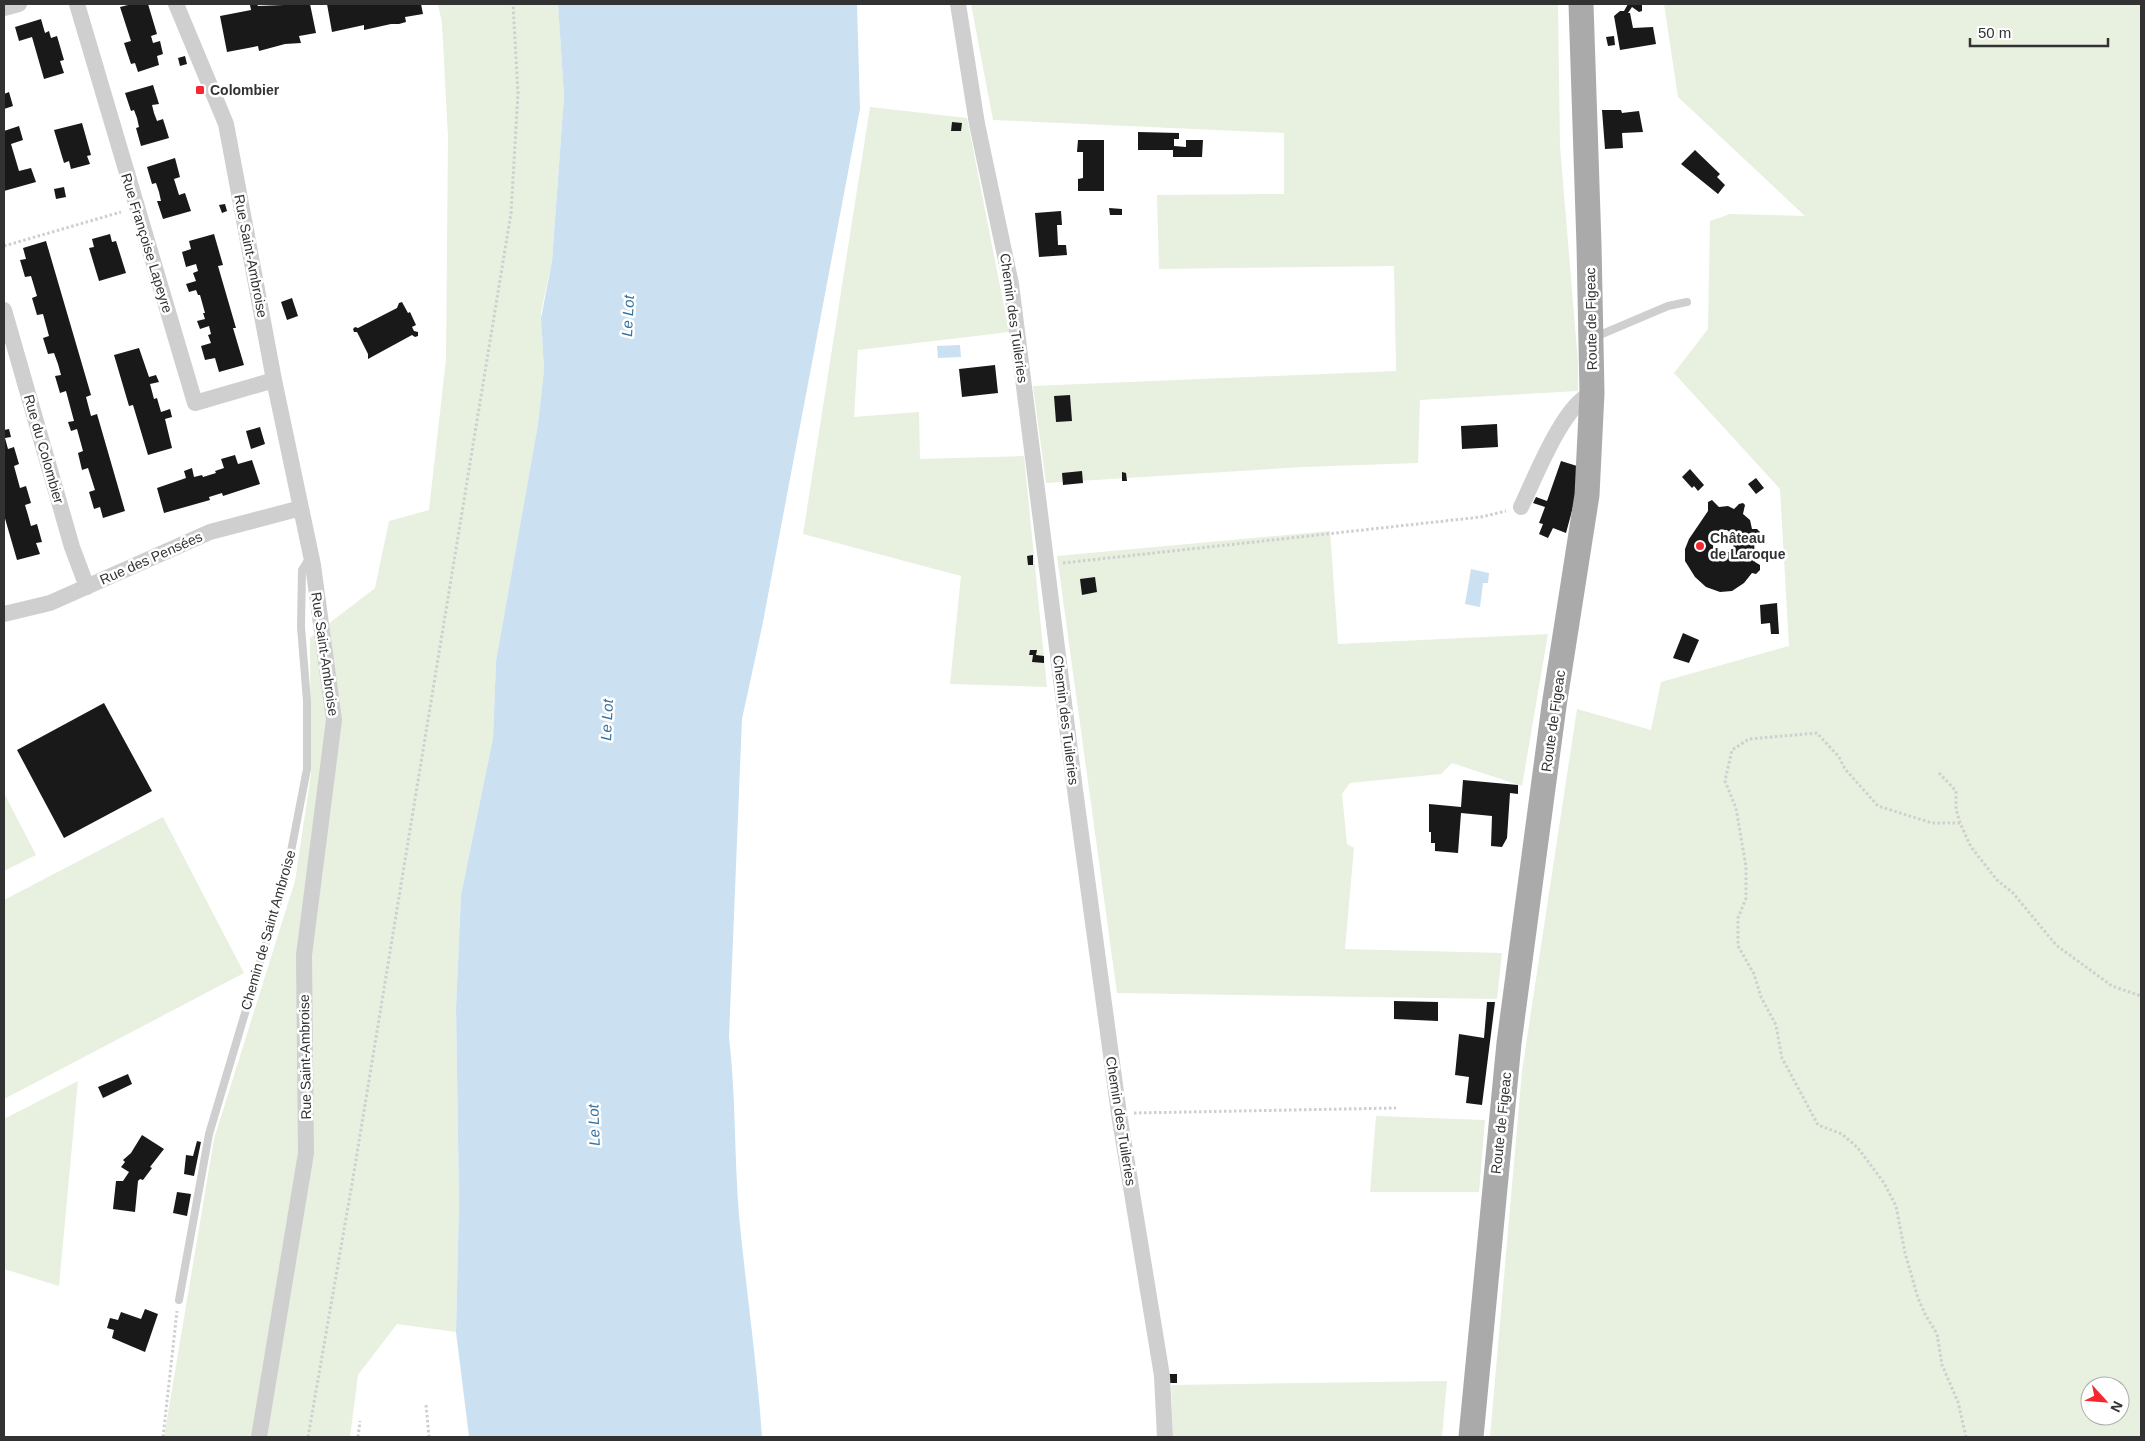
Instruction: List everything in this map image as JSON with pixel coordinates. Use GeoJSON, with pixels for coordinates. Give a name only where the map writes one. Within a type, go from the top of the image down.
{"type":"FeatureCollection","features":[{"type":"Feature","properties":{"kind":"main road","name":"Route de Figeac"},"geometry":{"type":"LineString","coordinates":[[1471,1437],[1509,1043],[1554,706],[1587,495],[1592,393],[1581,4]]}},
{"type":"Feature","properties":{"kind":"street"},"geometry":{"type":"LineString","coordinates":[[4,8],[19,4]]}},
{"type":"Feature","properties":{"kind":"street","name":"Rue Françoise Lapeyre"},"geometry":{"type":"LineString","coordinates":[[77,4],[195,403],[274,380]]}},
{"type":"Feature","properties":{"kind":"street","name":"Rue Saint-Ambroise"},"geometry":{"type":"LineString","coordinates":[[176,4],[226,124],[274,380],[301,508],[334,720],[304,955],[306,1153],[259,1437]]}},
{"type":"Feature","properties":{"kind":"street","name":"Chemin des Tuileries"},"geometry":{"type":"LineString","coordinates":[[958,4],[977,124],[1012,284],[1074,790],[1119,1114],[1162,1376],[1165,1437]]}},
{"type":"Feature","properties":{"kind":"street","name":"Rue du Colombier"},"geometry":{"type":"LineString","coordinates":[[4,310],[72,547],[87,587]]}},
{"type":"Feature","properties":{"kind":"street"},"geometry":{"type":"LineString","coordinates":[[1522,507],[1557,433],[1583,397],[1592,393]]}},
{"type":"Feature","properties":{"kind":"street","name":"Rue des Pensées"},"geometry":{"type":"LineString","coordinates":[[4,614],[50,603],[210,532],[301,508]]}},
{"type":"Feature","properties":{"kind":"lane"},"geometry":{"type":"LineString","coordinates":[[1591,339],[1668,306],[1687,302]]}},
{"type":"Feature","properties":{"kind":"lane","name":"Chemin de Saint Ambroise"},"geometry":{"type":"LineString","coordinates":[[179,1300],[209,1134],[287,872],[307,769],[307,701],[301,627],[302,570],[310,558]]}},
{"type":"Feature","properties":{"kind":"path"},"geometry":{"type":"LineString","coordinates":[[308,1437],[356,1159],[511,213],[518,93],[513,4]]}},
{"type":"Feature","properties":{"kind":"path"},"geometry":{"type":"LineString","coordinates":[[4,246],[136,208]]}},
{"type":"Feature","properties":{"kind":"path"},"geometry":{"type":"LineString","coordinates":[[1046,565],[1481,517],[1522,507]]}},
{"type":"Feature","properties":{"kind":"path"},"geometry":{"type":"LineString","coordinates":[[1960,823],[1932,824],[1878,806],[1845,769],[1839,757],[1817,733],[1749,739],[1732,750],[1725,781],[1736,808],[1746,867],[1746,898],[1738,918],[1738,946],[1754,974],[1761,998],[1776,1025],[1782,1058],[1818,1125],[1842,1134],[1858,1148],[1884,1183],[1896,1206],[1905,1253],[1918,1298],[1937,1334],[1942,1365],[1958,1402],[1966,1437]]}},
{"type":"Feature","properties":{"kind":"path"},"geometry":{"type":"LineString","coordinates":[[1939,773],[1956,791],[1956,809],[1971,847],[1997,880],[2013,892],[2056,945],[2112,986],[2141,996]]}},
{"type":"Feature","properties":{"kind":"path"},"geometry":{"type":"LineString","coordinates":[[1119,1114],[1396,1108]]}},
{"type":"Feature","properties":{"kind":"path"},"geometry":{"type":"LineString","coordinates":[[163,1437],[179,1300]]}},
{"type":"Feature","properties":{"kind":"path"},"geometry":{"type":"LineString","coordinates":[[426,1405],[429,1437]]}},
{"type":"Feature","properties":{"kind":"path"},"geometry":{"type":"LineString","coordinates":[[358,1437],[360,1421]]}},
{"type":"Feature","properties":{"kind":"green space"},"geometry":{"type":"Polygon","coordinates":[[[438,4],[558,4],[564,96],[552,261],[541,312],[544,369],[538,424],[496,661],[493,738],[461,895],[456,1008],[459,1203],[456,1332],[397,1324],[358,1375],[350,1437],[164,1437],[214,1139],[295,881],[311,774],[310,638],[375,588],[389,521],[429,510],[446,359],[448,137],[442,23],[438,4]]]}},
{"type":"Feature","properties":{"kind":"green space"},"geometry":{"type":"Polygon","coordinates":[[[971,4],[1558,4],[1560,146],[1578,362],[1578,391],[1420,400],[1418,463],[1303,467],[1046,483],[1033,386],[1396,371],[1394,266],[1159,269],[1157,195],[1284,194],[1284,133],[993,120],[971,4]]]}},
{"type":"Feature","properties":{"kind":"green space"},"geometry":{"type":"Polygon","coordinates":[[[1664,4],[2141,4],[2141,1437],[1490,1437],[1522,1071],[1577,709],[1651,730],[1661,682],[1789,646],[1780,489],[1674,373],[1708,329],[1710,221],[1730,214],[1805,216],[1678,97],[1664,4]]]}},
{"type":"Feature","properties":{"kind":"green space"},"geometry":{"type":"Polygon","coordinates":[[[870,107],[967,118],[1009,332],[858,350],[854,417],[919,412],[920,459],[1024,456],[1047,687],[950,684],[961,576],[803,534],[870,107]]]}},
{"type":"Feature","properties":{"kind":"green space"},"geometry":{"type":"Polygon","coordinates":[[[1330,531],[1338,644],[1548,634],[1522,786],[1452,763],[1441,774],[1350,783],[1342,794],[1347,844],[1354,848],[1345,949],[1502,953],[1497,999],[1117,993],[1057,556],[1330,531]]]}},
{"type":"Feature","properties":{"kind":"green space"},"geometry":{"type":"Polygon","coordinates":[[[4,793],[36,855],[4,871],[4,793]]]}},
{"type":"Feature","properties":{"kind":"green space"},"geometry":{"type":"Polygon","coordinates":[[[163,817],[244,973],[4,1099],[4,900],[163,817]]]}},
{"type":"Feature","properties":{"kind":"green space"},"geometry":{"type":"Polygon","coordinates":[[[78,1081],[59,1286],[4,1269],[4,1119],[78,1081]]]}},
{"type":"Feature","properties":{"kind":"green space"},"geometry":{"type":"Polygon","coordinates":[[[1376,1116],[1485,1120],[1479,1192],[1370,1192],[1376,1116]]]}},
{"type":"Feature","properties":{"kind":"green space"},"geometry":{"type":"Polygon","coordinates":[[[1447,1381],[1442,1437],[1173,1437],[1171,1385],[1447,1381]]]}},
{"type":"Feature","properties":{"kind":"water","name":"Le Lot"},"geometry":{"type":"Polygon","coordinates":[[[558,4],[857,4],[860,109],[762,627],[742,719],[729,1037],[733,1081],[739,1215],[762,1437],[469,1437],[456,1332],[459,1203],[456,1008],[461,895],[493,738],[496,661],[538,424],[544,369],[541,318],[552,261],[564,96],[558,4]]]}},
{"type":"Feature","properties":{"kind":"water"},"geometry":{"type":"Polygon","coordinates":[[[960,345],[961,357],[938,358],[937,346],[960,345]]]}},
{"type":"Feature","properties":{"kind":"water"},"geometry":{"type":"Polygon","coordinates":[[[1471,569],[1489,573],[1488,583],[1483,583],[1480,607],[1465,604],[1471,569]]]}},
{"type":"Feature","properties":{"kind":"building"},"geometry":{"type":"Polygon","coordinates":[[[132,4],[148,4],[157,34],[151,36],[153,43],[160,41],[163,54],[157,56],[159,65],[138,72],[135,63],[131,64],[124,43],[131,41],[120,7],[132,4]]]}},
{"type":"Feature","properties":{"kind":"building"},"geometry":{"type":"Polygon","coordinates":[[[257,4],[258,6],[310,4],[316,33],[299,36],[301,43],[285,44],[259,51],[258,46],[227,52],[220,16],[251,10],[250,5],[257,4]]]}},
{"type":"Feature","properties":{"kind":"building"},"geometry":{"type":"Polygon","coordinates":[[[327,4],[421,4],[423,14],[405,17],[406,22],[399,24],[364,30],[364,25],[332,32],[327,4]]]}},
{"type":"Feature","properties":{"kind":"building"},"geometry":{"type":"Polygon","coordinates":[[[1628,4],[1642,4],[1642,11],[1639,12],[1632,7],[1628,13],[1630,13],[1633,28],[1653,27],[1656,44],[1620,50],[1614,16],[1620,11],[1624,11],[1628,4]]]}},
{"type":"Feature","properties":{"kind":"building"},"geometry":{"type":"Polygon","coordinates":[[[41,19],[45,33],[49,31],[51,38],[57,36],[64,60],[60,61],[64,73],[44,79],[32,37],[19,41],[15,27],[41,19]]]}},
{"type":"Feature","properties":{"kind":"building"},"geometry":{"type":"Polygon","coordinates":[[[1614,36],[1615,45],[1608,46],[1606,37],[1614,36]]]}},
{"type":"Feature","properties":{"kind":"building"},"geometry":{"type":"Polygon","coordinates":[[[185,56],[187,64],[180,66],[178,58],[185,56]]]}},
{"type":"Feature","properties":{"kind":"building"},"geometry":{"type":"Polygon","coordinates":[[[153,85],[159,104],[152,105],[154,113],[157,121],[163,119],[169,138],[141,146],[136,128],[139,127],[137,118],[134,110],[131,111],[125,93],[153,85]]]}},
{"type":"Feature","properties":{"kind":"building"},"geometry":{"type":"Polygon","coordinates":[[[9,92],[13,106],[4,109],[4,94],[9,92]]]}},
{"type":"Feature","properties":{"kind":"building"},"geometry":{"type":"Polygon","coordinates":[[[1602,110],[1621,110],[1622,113],[1639,111],[1643,132],[1622,133],[1623,148],[1605,149],[1602,110]]]}},
{"type":"Feature","properties":{"kind":"building"},"geometry":{"type":"Polygon","coordinates":[[[952,122],[962,123],[961,131],[951,131],[952,122]]]}},
{"type":"Feature","properties":{"kind":"building"},"geometry":{"type":"Polygon","coordinates":[[[82,123],[91,155],[87,156],[90,164],[71,169],[69,161],[64,163],[54,130],[82,123]]]}},
{"type":"Feature","properties":{"kind":"building"},"geometry":{"type":"Polygon","coordinates":[[[19,126],[23,140],[11,144],[19,171],[31,168],[36,182],[4,191],[4,131],[19,126]]]}},
{"type":"Feature","properties":{"kind":"building"},"geometry":{"type":"Polygon","coordinates":[[[1138,132],[1179,133],[1179,139],[1174,139],[1174,146],[1186,147],[1186,140],[1203,140],[1202,157],[1173,157],[1173,150],[1138,150],[1138,132]]]}},
{"type":"Feature","properties":{"kind":"building"},"geometry":{"type":"Polygon","coordinates":[[[1078,140],[1104,140],[1104,191],[1078,191],[1078,179],[1083,178],[1083,152],[1077,152],[1078,140]]]}},
{"type":"Feature","properties":{"kind":"building"},"geometry":{"type":"Polygon","coordinates":[[[1695,150],[1720,174],[1717,177],[1725,185],[1718,194],[1681,164],[1695,150]]]}},
{"type":"Feature","properties":{"kind":"building"},"geometry":{"type":"Polygon","coordinates":[[[175,158],[180,177],[174,179],[179,195],[185,193],[191,211],[163,219],[157,201],[161,201],[159,192],[156,183],[152,184],[147,167],[175,158]]]}},
{"type":"Feature","properties":{"kind":"building"},"geometry":{"type":"Polygon","coordinates":[[[64,187],[66,197],[56,199],[54,189],[64,187]]]}},
{"type":"Feature","properties":{"kind":"building"},"geometry":{"type":"Polygon","coordinates":[[[225,204],[227,211],[222,213],[219,205],[225,204]]]}},
{"type":"Feature","properties":{"kind":"building"},"geometry":{"type":"Polygon","coordinates":[[[1109,208],[1122,209],[1122,215],[1110,215],[1109,208]]]}},
{"type":"Feature","properties":{"kind":"building"},"geometry":{"type":"Polygon","coordinates":[[[1061,211],[1062,225],[1057,225],[1058,245],[1066,245],[1067,255],[1039,257],[1035,213],[1061,211]]]}},
{"type":"Feature","properties":{"kind":"building"},"geometry":{"type":"Polygon","coordinates":[[[110,234],[112,242],[116,241],[126,273],[99,281],[89,248],[94,247],[92,239],[110,234]]]}},
{"type":"Feature","properties":{"kind":"building"},"geometry":{"type":"Polygon","coordinates":[[[214,234],[223,265],[218,266],[236,328],[233,328],[244,365],[219,372],[215,358],[205,360],[201,346],[211,343],[208,335],[211,334],[209,326],[200,329],[197,321],[205,319],[200,295],[198,295],[196,290],[189,292],[186,284],[196,281],[193,273],[198,271],[196,264],[186,267],[182,252],[191,249],[189,241],[214,234]]]}},
{"type":"Feature","properties":{"kind":"building"},"geometry":{"type":"Polygon","coordinates":[[[46,241],[91,395],[86,397],[91,416],[97,414],[125,511],[103,518],[100,507],[94,509],[89,492],[95,490],[88,468],[82,470],[78,453],[83,451],[77,429],[71,431],[68,422],[74,421],[66,391],[60,393],[55,376],[61,375],[58,364],[54,353],[48,354],[43,338],[49,336],[43,314],[37,315],[32,298],[37,296],[31,276],[25,277],[20,260],[26,259],[23,248],[46,241]]]}},
{"type":"Feature","properties":{"kind":"building"},"geometry":{"type":"Polygon","coordinates":[[[292,298],[298,316],[287,320],[281,302],[292,298]]]}},
{"type":"Feature","properties":{"kind":"building"},"geometry":{"type":"Polygon","coordinates":[[[402,302],[408,313],[410,312],[416,325],[412,327],[414,331],[418,332],[418,336],[412,335],[368,359],[368,354],[357,332],[354,332],[353,329],[397,308],[399,303],[402,302]]]}},
{"type":"Feature","properties":{"kind":"building"},"geometry":{"type":"Polygon","coordinates":[[[139,348],[149,377],[156,375],[159,382],[150,384],[154,399],[157,398],[161,412],[170,409],[172,417],[165,419],[172,448],[148,455],[133,405],[129,406],[114,355],[139,348]]]}},
{"type":"Feature","properties":{"kind":"building"},"geometry":{"type":"Polygon","coordinates":[[[995,365],[998,393],[962,397],[959,369],[995,365]]]}},
{"type":"Feature","properties":{"kind":"building"},"geometry":{"type":"Polygon","coordinates":[[[1070,395],[1072,421],[1056,422],[1054,396],[1070,395]]]}},
{"type":"Feature","properties":{"kind":"building"},"geometry":{"type":"Polygon","coordinates":[[[1497,424],[1498,447],[1462,449],[1461,426],[1497,424]]]}},
{"type":"Feature","properties":{"kind":"building"},"geometry":{"type":"Polygon","coordinates":[[[260,427],[265,444],[251,449],[246,431],[260,427]]]}},
{"type":"Feature","properties":{"kind":"building"},"geometry":{"type":"Polygon","coordinates":[[[9,429],[11,437],[5,438],[8,449],[14,447],[19,464],[14,466],[20,488],[26,486],[31,503],[25,505],[31,526],[37,524],[42,542],[36,543],[40,554],[17,560],[4,515],[4,430],[9,429]]]}},
{"type":"Feature","properties":{"kind":"building"},"geometry":{"type":"Polygon","coordinates":[[[235,455],[238,464],[252,460],[260,484],[223,496],[222,493],[209,497],[210,500],[164,513],[157,488],[186,478],[184,471],[192,468],[194,477],[202,475],[203,477],[216,473],[215,471],[224,468],[221,459],[235,455]]]}},
{"type":"Feature","properties":{"kind":"building"},"geometry":{"type":"Polygon","coordinates":[[[1561,461],[1577,466],[1576,496],[1566,533],[1553,528],[1548,538],[1539,534],[1543,524],[1539,523],[1545,507],[1533,503],[1536,497],[1547,501],[1561,461]]]}},
{"type":"Feature","properties":{"kind":"building"},"geometry":{"type":"Polygon","coordinates":[[[1690,469],[1704,485],[1698,491],[1694,486],[1692,488],[1682,477],[1690,469]]]}},
{"type":"Feature","properties":{"kind":"building"},"geometry":{"type":"Polygon","coordinates":[[[1082,471],[1083,483],[1063,485],[1062,473],[1082,471]]]}},
{"type":"Feature","properties":{"kind":"building"},"geometry":{"type":"Polygon","coordinates":[[[1122,472],[1126,473],[1127,481],[1122,481],[1122,472]]]}},
{"type":"Feature","properties":{"kind":"building"},"geometry":{"type":"Polygon","coordinates":[[[1756,478],[1764,488],[1756,494],[1748,484],[1756,478]]]}},
{"type":"Feature","properties":{"kind":"building","name":"Château de Laroque"},"geometry":{"type":"Polygon","coordinates":[[[1712,500],[1719,507],[1728,506],[1734,509],[1743,503],[1745,505],[1743,514],[1750,520],[1752,529],[1757,529],[1760,532],[1759,537],[1754,539],[1755,562],[1760,565],[1760,570],[1756,574],[1752,573],[1744,583],[1732,591],[1720,592],[1706,587],[1695,577],[1685,561],[1685,549],[1689,539],[1708,511],[1708,502],[1712,500]],[[1727,530],[1712,534],[1714,556],[1720,557],[1723,552],[1733,552],[1734,536],[1727,530]]]}},
{"type":"Feature","properties":{"kind":"building"},"geometry":{"type":"Polygon","coordinates":[[[1033,555],[1033,565],[1028,565],[1027,556],[1033,555]]]}},
{"type":"Feature","properties":{"kind":"building"},"geometry":{"type":"Polygon","coordinates":[[[1095,577],[1097,592],[1082,595],[1080,579],[1095,577]]]}},
{"type":"Feature","properties":{"kind":"building"},"geometry":{"type":"Polygon","coordinates":[[[1777,603],[1779,634],[1771,634],[1770,623],[1761,624],[1760,605],[1777,603]]]}},
{"type":"Feature","properties":{"kind":"building"},"geometry":{"type":"Polygon","coordinates":[[[1683,633],[1699,640],[1689,663],[1673,658],[1683,633]]]}},
{"type":"Feature","properties":{"kind":"building"},"geometry":{"type":"Polygon","coordinates":[[[1030,650],[1037,650],[1036,655],[1044,656],[1044,663],[1032,662],[1033,655],[1029,655],[1030,650]]]}},
{"type":"Feature","properties":{"kind":"building"},"geometry":{"type":"Polygon","coordinates":[[[104,703],[152,791],[64,838],[17,750],[104,703]]]}},
{"type":"Feature","properties":{"kind":"building"},"geometry":{"type":"Polygon","coordinates":[[[1463,780],[1518,785],[1518,794],[1510,793],[1507,838],[1502,847],[1491,846],[1492,816],[1461,813],[1458,853],[1435,851],[1435,843],[1431,843],[1431,832],[1429,832],[1429,804],[1461,807],[1463,780]]]}},
{"type":"Feature","properties":{"kind":"building"},"geometry":{"type":"Polygon","coordinates":[[[1394,1001],[1438,1002],[1438,1021],[1394,1019],[1394,1001]]]}},
{"type":"Feature","properties":{"kind":"building"},"geometry":{"type":"Polygon","coordinates":[[[1487,1002],[1495,1002],[1482,1105],[1466,1103],[1469,1077],[1455,1075],[1459,1034],[1484,1038],[1487,1002]]]}},
{"type":"Feature","properties":{"kind":"building"},"geometry":{"type":"Polygon","coordinates":[[[128,1074],[132,1084],[103,1098],[98,1087],[128,1074]]]}},
{"type":"Feature","properties":{"kind":"building"},"geometry":{"type":"Polygon","coordinates":[[[142,1135],[164,1149],[143,1180],[140,1179],[138,1181],[135,1212],[113,1209],[116,1181],[123,1181],[129,1172],[121,1167],[125,1162],[123,1160],[131,1153],[142,1135]]]}},
{"type":"Feature","properties":{"kind":"building"},"geometry":{"type":"Polygon","coordinates":[[[197,1141],[201,1142],[194,1176],[184,1174],[186,1155],[193,1156],[197,1141]]]}},
{"type":"Feature","properties":{"kind":"building"},"geometry":{"type":"Polygon","coordinates":[[[177,1192],[191,1194],[187,1216],[173,1213],[177,1192]]]}},
{"type":"Feature","properties":{"kind":"building"},"geometry":{"type":"Polygon","coordinates":[[[145,1309],[158,1314],[145,1352],[112,1338],[114,1330],[107,1328],[110,1318],[118,1320],[121,1312],[141,1319],[145,1309]]]}},
{"type":"Feature","properties":{"kind":"building"},"geometry":{"type":"Polygon","coordinates":[[[1167,1374],[1177,1374],[1177,1383],[1168,1383],[1167,1374]]]}},
{"type":"Feature","properties":{"kind":"place","name":"Colombier"},"geometry":{"type":"Point","coordinates":[200,90]}},
{"type":"Feature","properties":{"kind":"place","name":"Château de Laroque"},"geometry":{"type":"Point","coordinates":[1700,546]}}]}
